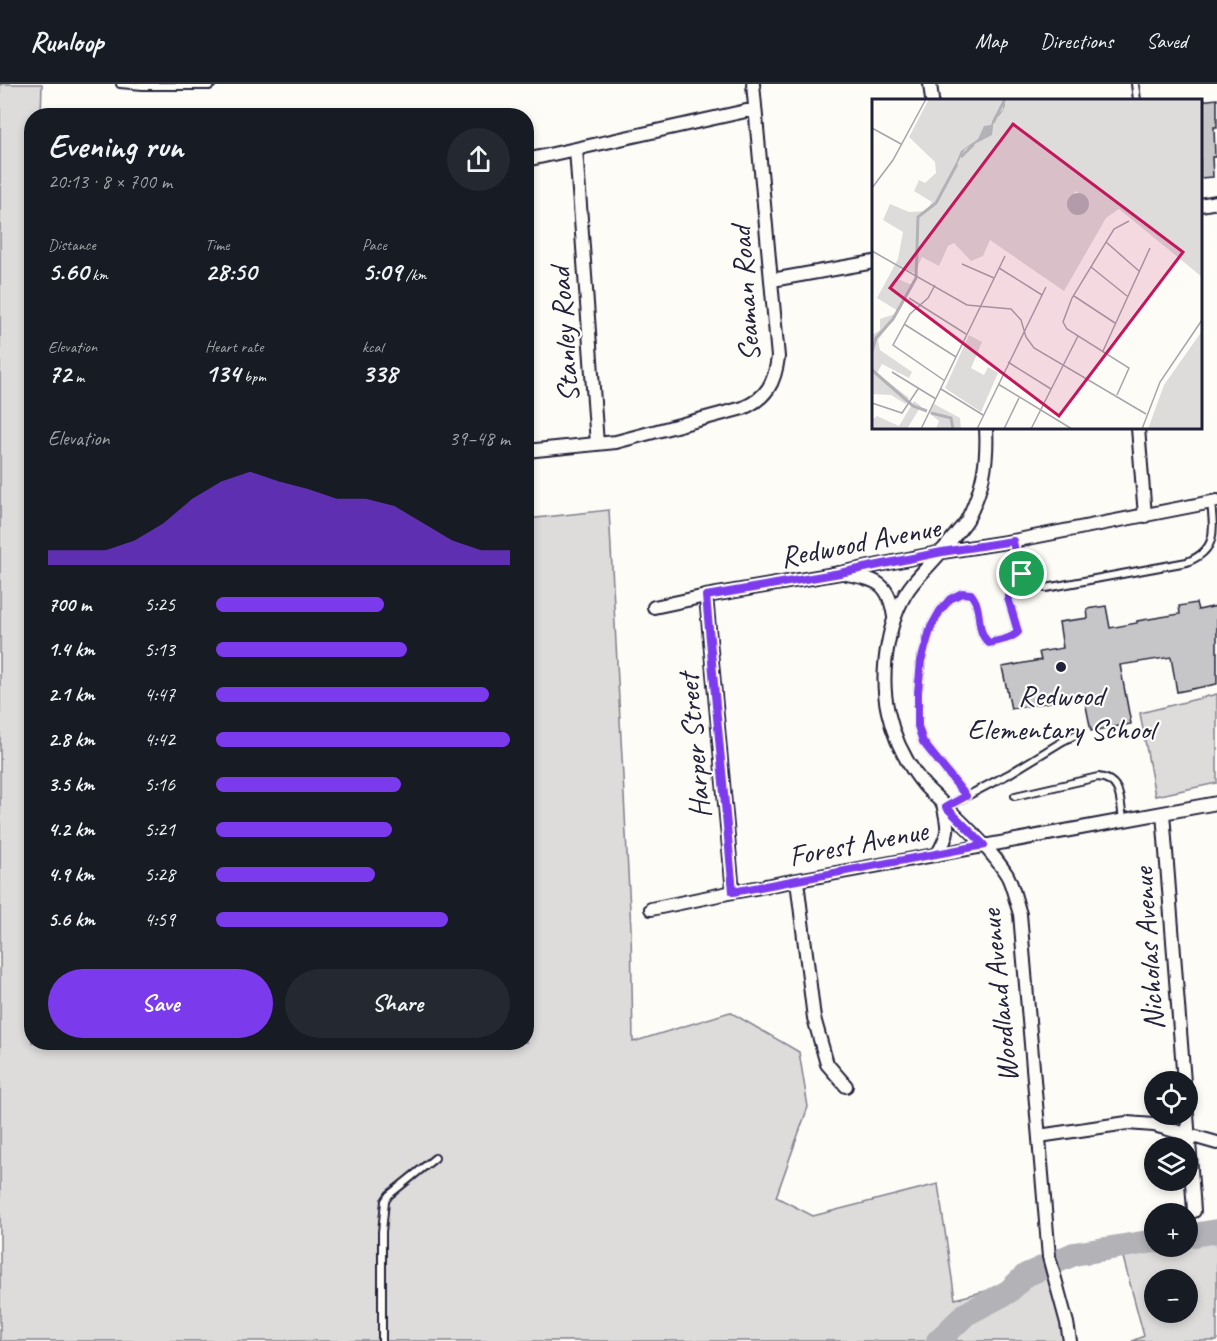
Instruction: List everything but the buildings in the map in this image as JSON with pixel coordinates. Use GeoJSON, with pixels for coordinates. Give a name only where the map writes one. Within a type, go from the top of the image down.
{"type":"FeatureCollection","features":[{"type":"Feature","properties":{"kind":"street","name":"Seaman Road"},"geometry":{"type":"LineString","coordinates":[[534,450],[616,442],[743,408],[758,400],[772,383],[778,357],[753,84]]}},
{"type":"Feature","properties":{"kind":"street"},"geometry":{"type":"LineString","coordinates":[[930,84],[932,99]]}},
{"type":"Feature","properties":{"kind":"street"},"geometry":{"type":"LineString","coordinates":[[534,158],[755,109]]}},
{"type":"Feature","properties":{"kind":"street","name":"Stanley Road"},"geometry":{"type":"LineString","coordinates":[[576,149],[597,444]]}},
{"type":"Feature","properties":{"kind":"street"},"geometry":{"type":"LineString","coordinates":[[1202,205],[1217,202]]}},
{"type":"Feature","properties":{"kind":"street"},"geometry":{"type":"LineString","coordinates":[[772,280],[872,262]]}},
{"type":"Feature","properties":{"kind":"street","name":"Woodland Avenue"},"geometry":{"type":"LineString","coordinates":[[986,429],[985,471],[978,495],[966,521],[913,584],[901,603],[894,621],[889,640],[884,695],[893,733],[901,751],[925,786],[984,845],[1008,877],[1020,914],[1050,1263],[1070,1341]]}},
{"type":"Feature","properties":{"kind":"street"},"geometry":{"type":"LineString","coordinates":[[1137,429],[1145,516]]}},
{"type":"Feature","properties":{"kind":"street","name":"Redwood Avenue"},"geometry":{"type":"LineString","coordinates":[[654,607],[1214,502]]}},
{"type":"Feature","properties":{"kind":"street"},"geometry":{"type":"LineString","coordinates":[[840,573],[870,578],[883,586],[892,602],[894,621]]}},
{"type":"Feature","properties":{"kind":"street","name":"Harper Street"},"geometry":{"type":"LineString","coordinates":[[706,596],[733,892]]}},
{"type":"Feature","properties":{"kind":"street","name":"Forest Avenue"},"geometry":{"type":"LineString","coordinates":[[651,909],[1217,803]]}},
{"type":"Feature","properties":{"kind":"street"},"geometry":{"type":"LineString","coordinates":[[937,855],[946,840],[948,826],[944,805]]}},
{"type":"Feature","properties":{"kind":"street","name":"Nicholas Avenue"},"geometry":{"type":"LineString","coordinates":[[1163,813],[1183,1071]]}},
{"type":"Feature","properties":{"kind":"street"},"geometry":{"type":"LineString","coordinates":[[797,881],[814,1018],[827,1064],[846,1086]]}},
{"type":"Feature","properties":{"kind":"street"},"geometry":{"type":"LineString","coordinates":[[1039,1136],[1127,1124],[1154,1125],[1217,1143]]}},
{"type":"Feature","properties":{"kind":"street"},"geometry":{"type":"LineString","coordinates":[[1188,1125],[1193,1203]]}},
{"type":"Feature","properties":{"kind":"lane"},"geometry":{"type":"LineString","coordinates":[[120,84],[209,86],[212,84]]}},
{"type":"Feature","properties":{"kind":"lane"},"geometry":{"type":"LineString","coordinates":[[1135,84],[1137,99]]}},
{"type":"Feature","properties":{"kind":"lane"},"geometry":{"type":"LineString","coordinates":[[1013,541],[1018,568],[1022,574],[1035,586],[1046,588],[1187,562],[1200,557],[1210,548],[1214,535],[1214,502]]}},
{"type":"Feature","properties":{"kind":"lane"},"geometry":{"type":"LineString","coordinates":[[966,796],[923,742],[918,726],[921,661],[931,627],[940,611],[950,599],[962,593],[971,594],[976,603],[984,639],[989,643],[1015,636],[1018,632],[1008,598],[1010,587],[1022,574]]}},
{"type":"Feature","properties":{"kind":"lane"},"geometry":{"type":"LineString","coordinates":[[944,805],[1009,774],[1079,733]]}},
{"type":"Feature","properties":{"kind":"lane"},"geometry":{"type":"LineString","coordinates":[[1016,796],[1098,777],[1107,778],[1114,783],[1119,792],[1123,820]]}},
{"type":"Feature","properties":{"kind":"lane"},"geometry":{"type":"LineString","coordinates":[[382,1341],[382,1232],[386,1201],[389,1195],[435,1158]]}},
{"type":"Feature","properties":{"kind":"shaded area"},"geometry":{"type":"Polygon","coordinates":[[[0,84],[42,84],[41,108],[24,108],[24,1050],[534,1050],[534,518],[609,510],[631,929],[633,1042],[730,1012],[799,1052],[808,1107],[776,1197],[813,1216],[938,1184],[955,1299],[1055,1273],[1073,1341],[0,1341],[0,84]]]}},
{"type":"Feature","properties":{"kind":"shaded area"},"geometry":{"type":"Polygon","coordinates":[[[1217,694],[1217,783],[1155,796],[1140,713],[1217,694]]]}},
{"type":"Feature","properties":{"kind":"shaded area"},"geometry":{"type":"Polygon","coordinates":[[[1217,1231],[1217,1341],[1132,1341],[1144,1336],[1120,1246],[1144,1242],[1144,1257],[1198,1257],[1198,1234],[1217,1231]]]}},
{"type":"Feature","properties":{"kind":"waterway"},"geometry":{"type":"LineString","coordinates":[[1198,1234],[1217,1231]]}},
{"type":"Feature","properties":{"kind":"waterway"},"geometry":{"type":"LineString","coordinates":[[938,1341],[966,1314],[1008,1292],[1026,1275],[1074,1254],[1144,1243]]}},
{"type":"Feature","properties":{"kind":"place","name":"Redwood Elementary School"},"geometry":{"type":"Point","coordinates":[1061,667]}},
{"type":"Feature","properties":{"kind":"route"},"geometry":{"type":"LineString","coordinates":[[1013,541],[1018,568],[1022,574],[1010,587],[1008,598],[1018,632],[1015,636],[989,643],[984,639],[976,603],[971,594],[962,593],[950,599],[940,611],[931,627],[921,661],[918,726],[923,742],[966,796],[946,807],[984,845],[733,892],[706,596],[1013,541]]}}]}
